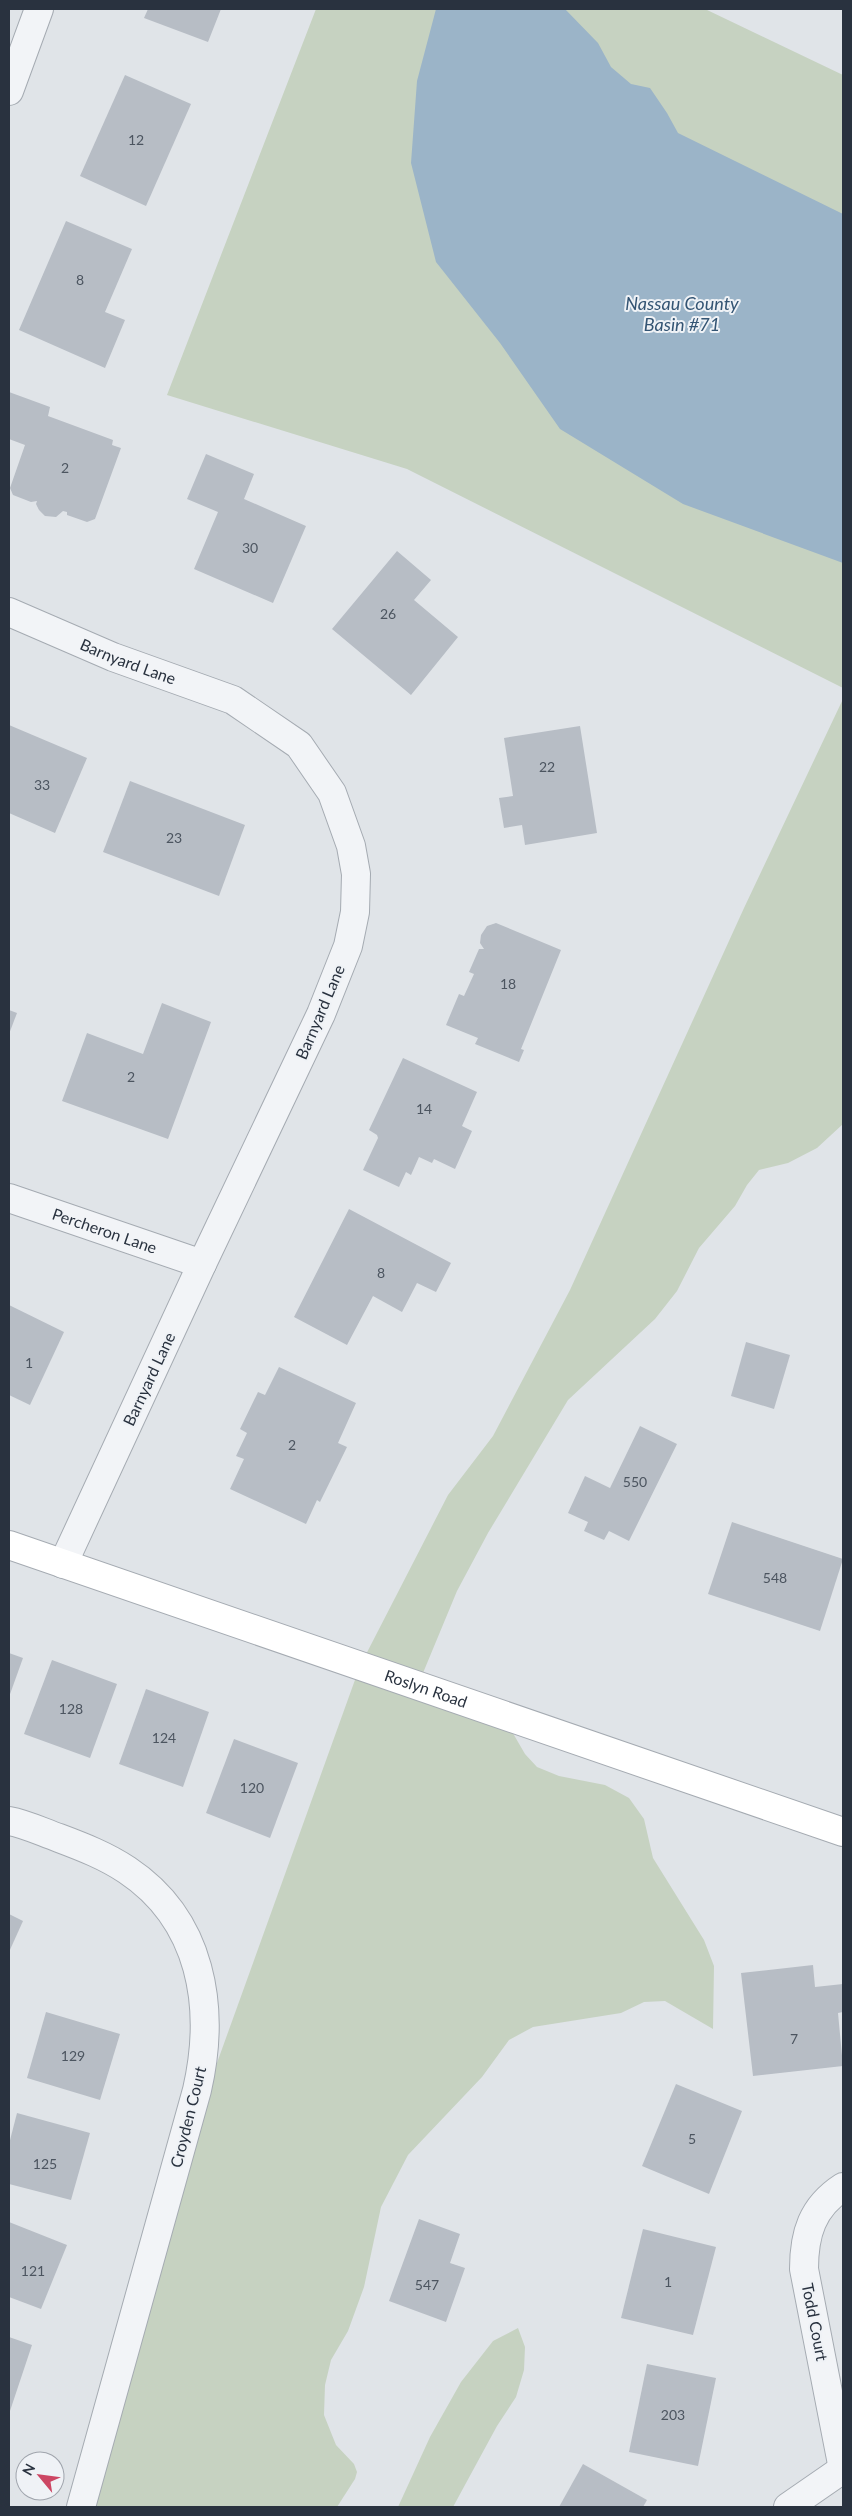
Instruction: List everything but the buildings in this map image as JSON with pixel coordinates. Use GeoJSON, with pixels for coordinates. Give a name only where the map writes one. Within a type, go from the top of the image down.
{"type":"FeatureCollection","features":[{"type":"Feature","properties":{"kind":"main road","name":"Roslyn Road"},"geometry":{"type":"LineString","coordinates":[[9,1545],[843,1832]]}},
{"type":"Feature","properties":{"kind":"street"},"geometry":{"type":"LineString","coordinates":[[9,91],[39,9]]}},
{"type":"Feature","properties":{"kind":"street","name":"Barnyard Lane"},"geometry":{"type":"LineString","coordinates":[[9,612],[113,657],[234,700],[300,745],[332,794],[351,846],[356,874],[355,912],[348,946],[321,1014],[202,1264],[63,1564]]}},
{"type":"Feature","properties":{"kind":"street","name":"Percheron Lane"},"geometry":{"type":"LineString","coordinates":[[9,1198],[202,1264]]}},
{"type":"Feature","properties":{"kind":"street","name":"Croyden Court"},"geometry":{"type":"LineString","coordinates":[[9,1821],[93,1850],[128,1870],[162,1901],[179,1923],[197,1962],[204,1990],[204,2050],[198,2090],[80,2507]]}},
{"type":"Feature","properties":{"kind":"street","name":"Todd Court"},"geometry":{"type":"LineString","coordinates":[[843,2188],[834,2194],[819,2210],[810,2227],[804,2246],[804,2269],[843,2469]]}},
{"type":"Feature","properties":{"kind":"street"},"geometry":{"type":"LineString","coordinates":[[788,2507],[843,2469]]}},
{"type":"Feature","properties":{"kind":"green space"},"geometry":{"type":"Polygon","coordinates":[[[316,9],[705,9],[843,75],[843,688],[407,469],[167,395],[316,9]]]}},
{"type":"Feature","properties":{"kind":"green space"},"geometry":{"type":"Polygon","coordinates":[[[843,699],[843,1124],[817,1148],[788,1163],[759,1170],[747,1185],[735,1206],[699,1248],[677,1291],[655,1319],[568,1400],[488,1533],[457,1591],[418,1685],[504,1718],[525,1754],[537,1767],[559,1776],[605,1785],[629,1798],[644,1819],[653,1858],[704,1940],[714,1966],[713,2029],[665,2001],[644,2002],[621,2013],[533,2027],[509,2040],[482,2077],[408,2155],[381,2207],[364,2287],[348,2331],[331,2360],[325,2385],[324,2415],[336,2445],[354,2464],[357,2472],[355,2479],[337,2507],[91,2507],[213,2074],[360,1666],[448,1495],[493,1436],[570,1290],[744,908],[843,699]]]}},
{"type":"Feature","properties":{"kind":"green space"},"geometry":{"type":"Polygon","coordinates":[[[518,2328],[525,2347],[524,2370],[516,2397],[497,2426],[453,2507],[398,2507],[430,2437],[461,2382],[493,2341],[518,2328]]]}},
{"type":"Feature","properties":{"kind":"water","name":"Nassau County Basin #71"},"geometry":{"type":"Polygon","coordinates":[[[436,9],[565,9],[598,43],[611,67],[631,84],[650,88],[678,133],[843,214],[843,563],[683,504],[560,429],[500,343],[436,262],[411,163],[417,81],[436,9]]]}}]}
